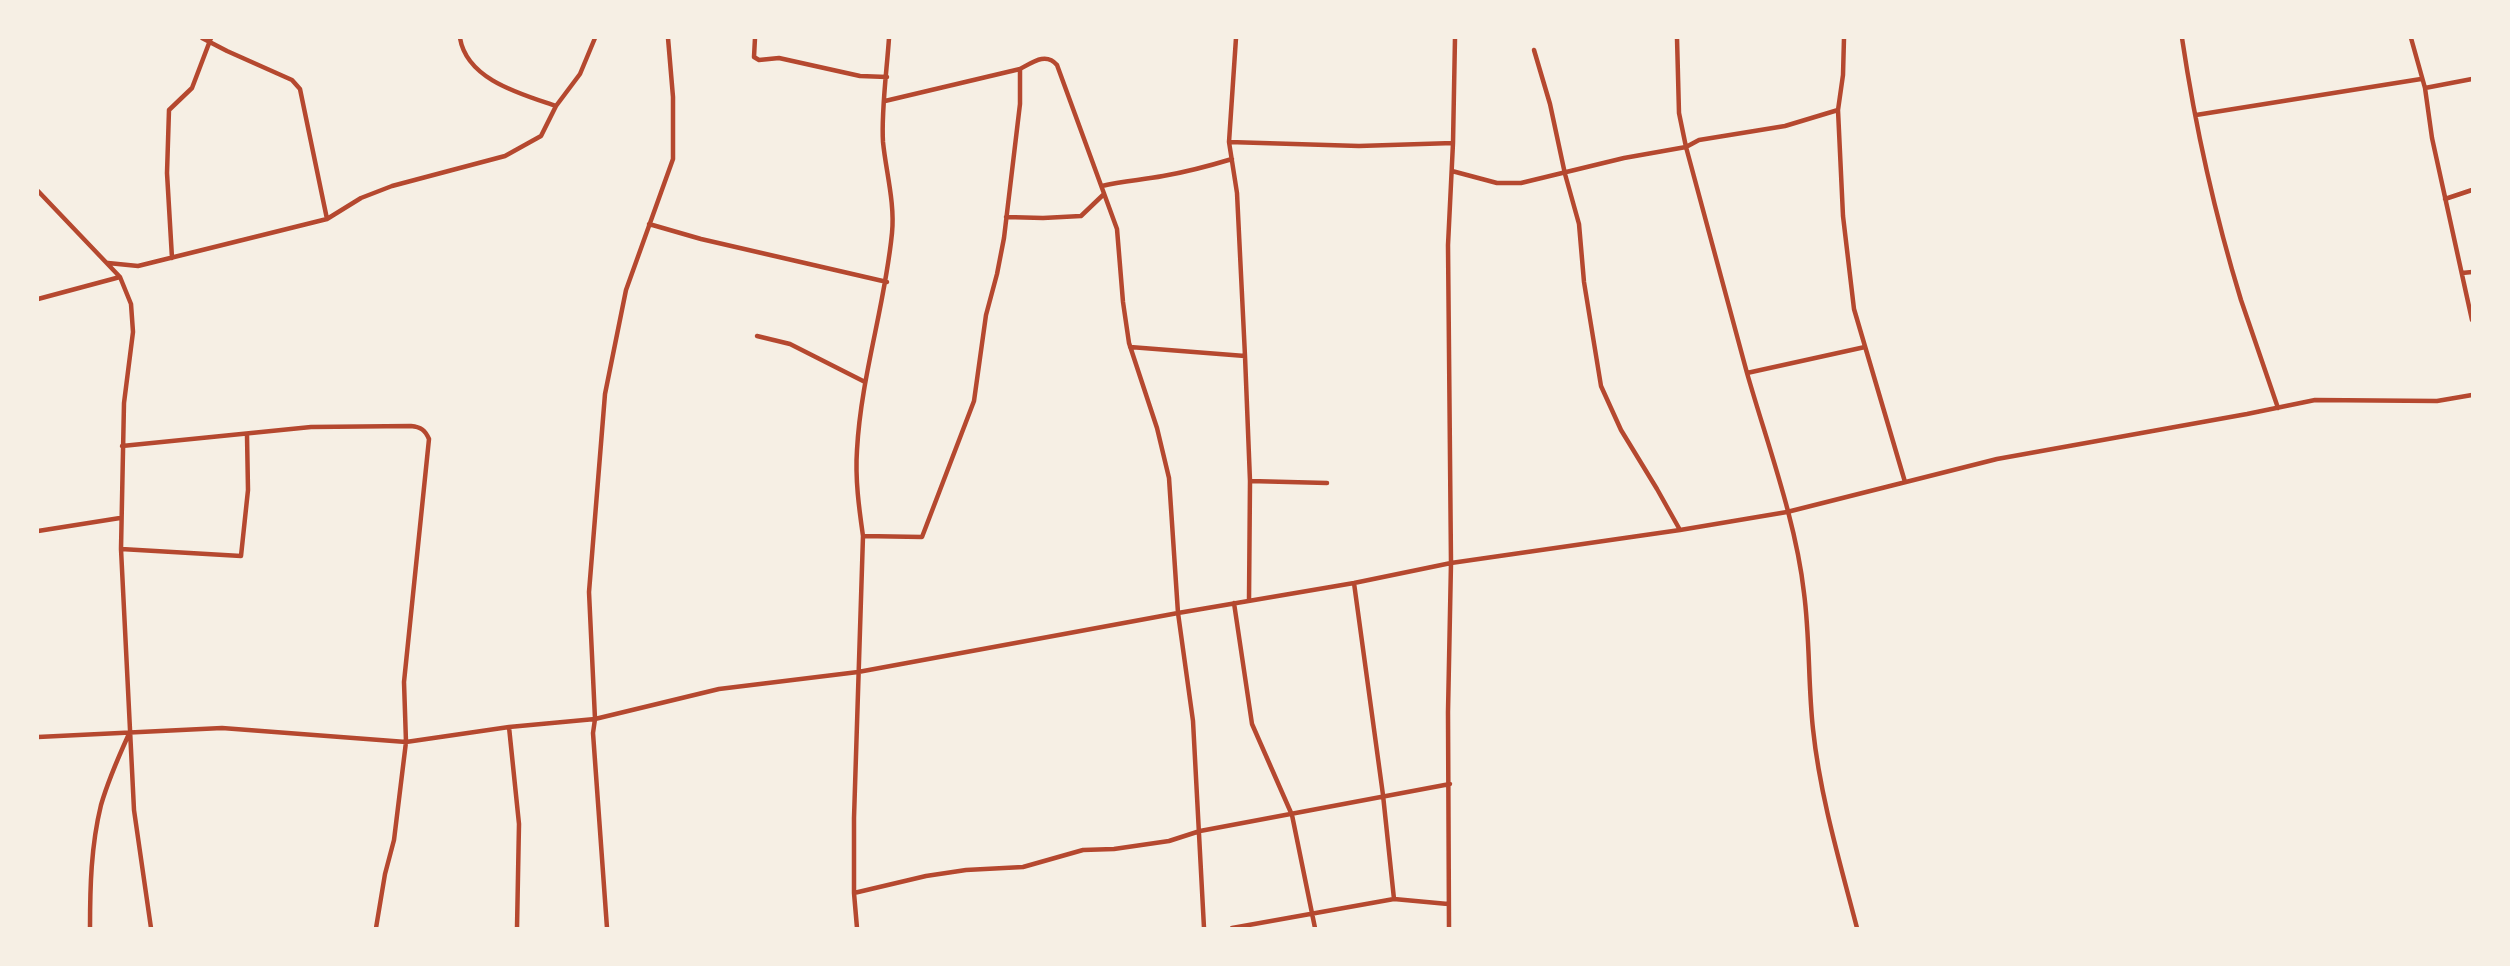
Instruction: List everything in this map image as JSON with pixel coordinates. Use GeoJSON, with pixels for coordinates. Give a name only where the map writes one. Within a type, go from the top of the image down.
{"type":"FeatureCollection","features":[{"type":"Feature","properties":{"kind":"street"},"geometry":{"type":"LineString","coordinates":[[202,38],[210,39],[292,80],[300,89],[327,219]]}},
{"type":"Feature","properties":{"kind":"street"},"geometry":{"type":"LineString","coordinates":[[460,38],[465,56],[476,69],[517,92],[556,106]]}},
{"type":"Feature","properties":{"kind":"street"},"geometry":{"type":"LineString","coordinates":[[108,263],[138,266],[327,219],[361,198],[392,186],[505,156],[541,136],[556,106],[580,74],[595,38]]}},
{"type":"Feature","properties":{"kind":"street"},"geometry":{"type":"LineString","coordinates":[[607,928],[593,733],[595,719],[589,592],[605,394],[620,312],[673,159],[673,97],[668,38]]}},
{"type":"Feature","properties":{"kind":"street"},"geometry":{"type":"LineString","coordinates":[[755,38],[754,57],[759,60],[779,58],[860,76],[887,77]]}},
{"type":"Feature","properties":{"kind":"street"},"geometry":{"type":"LineString","coordinates":[[857,928],[854,892],[863,536],[858,496],[857,450],[865,382],[875,327],[887,282],[893,230],[883,141],[889,38]]}},
{"type":"Feature","properties":{"kind":"street"},"geometry":{"type":"LineString","coordinates":[[1236,38],[1229,142],[1236,193],[1245,356],[1250,482],[1249,600]]}},
{"type":"Feature","properties":{"kind":"street"},"geometry":{"type":"LineString","coordinates":[[1449,928],[1448,712],[1451,563],[1448,245],[1455,38]]}},
{"type":"Feature","properties":{"kind":"street"},"geometry":{"type":"LineString","coordinates":[[1677,38],[1680,113],[1686,147],[1787,512],[1804,592],[1810,703],[1817,754],[1838,854],[1857,928]]}},
{"type":"Feature","properties":{"kind":"street"},"geometry":{"type":"LineString","coordinates":[[1844,38],[1843,75],[1838,110],[1843,216],[1854,309],[1905,482]]}},
{"type":"Feature","properties":{"kind":"street"},"geometry":{"type":"LineString","coordinates":[[2182,38],[2196,115],[2241,299],[2278,408]]}},
{"type":"Feature","properties":{"kind":"street"},"geometry":{"type":"LineString","coordinates":[[2411,38],[2425,88],[2432,138],[2472,320]]}},
{"type":"Feature","properties":{"kind":"street"},"geometry":{"type":"LineString","coordinates":[[172,258],[168,211],[169,110],[192,88],[210,39]]}},
{"type":"Feature","properties":{"kind":"street"},"geometry":{"type":"LineString","coordinates":[[1534,50],[1551,104],[1565,174],[1579,225],[1584,282],[1600,386],[1621,430],[1658,489],[1680,530]]}},
{"type":"Feature","properties":{"kind":"street"},"geometry":{"type":"LineString","coordinates":[[885,100],[1020,69],[1041,58],[1050,59],[1057,65],[1117,229],[1123,302],[1130,346],[1157,428],[1169,478],[1178,613],[1193,721],[1204,928]]}},
{"type":"Feature","properties":{"kind":"street"},"geometry":{"type":"LineString","coordinates":[[863,536],[922,537],[974,401],[986,315],[997,274],[1006,217],[1020,104],[1020,69]]}},
{"type":"Feature","properties":{"kind":"street"},"geometry":{"type":"LineString","coordinates":[[2196,115],[2421,79]]}},
{"type":"Feature","properties":{"kind":"street"},"geometry":{"type":"LineString","coordinates":[[2425,88],[2472,79]]}},
{"type":"Feature","properties":{"kind":"street"},"geometry":{"type":"LineString","coordinates":[[1452,171],[1507,184],[1532,182],[1624,158],[1686,147],[1699,140],[1785,126],[1838,110]]}},
{"type":"Feature","properties":{"kind":"street"},"geometry":{"type":"LineString","coordinates":[[1229,142],[1359,146],[1453,143]]}},
{"type":"Feature","properties":{"kind":"street"},"geometry":{"type":"LineString","coordinates":[[1102,186],[1127,179],[1170,175],[1232,159]]}},
{"type":"Feature","properties":{"kind":"street"},"geometry":{"type":"LineString","coordinates":[[2445,199],[2472,190]]}},
{"type":"Feature","properties":{"kind":"street"},"geometry":{"type":"LineString","coordinates":[[38,191],[120,277],[130,304],[133,332],[124,404],[121,549],[134,810],[151,928]]}},
{"type":"Feature","properties":{"kind":"street"},"geometry":{"type":"LineString","coordinates":[[1006,217],[1080,216],[1104,194]]}},
{"type":"Feature","properties":{"kind":"street"},"geometry":{"type":"LineString","coordinates":[[649,224],[700,239],[887,282]]}},
{"type":"Feature","properties":{"kind":"street"},"geometry":{"type":"LineString","coordinates":[[2462,273],[2472,272]]}},
{"type":"Feature","properties":{"kind":"street"},"geometry":{"type":"LineString","coordinates":[[38,299],[120,277]]}},
{"type":"Feature","properties":{"kind":"street"},"geometry":{"type":"LineString","coordinates":[[757,336],[790,344],[865,382]]}},
{"type":"Feature","properties":{"kind":"street"},"geometry":{"type":"LineString","coordinates":[[1130,346],[1245,356]]}},
{"type":"Feature","properties":{"kind":"street"},"geometry":{"type":"LineString","coordinates":[[1747,373],[1865,347]]}},
{"type":"Feature","properties":{"kind":"street"},"geometry":{"type":"LineString","coordinates":[[38,737],[222,728],[405,742],[509,727],[595,719],[719,689],[858,672],[1249,600],[1354,583],[1451,563],[1787,512],[2034,451],[2315,400],[2437,401],[2472,395]]}},
{"type":"Feature","properties":{"kind":"street"},"geometry":{"type":"LineString","coordinates":[[123,446],[322,427],[417,427],[426,432],[429,439],[422,520],[404,682],[405,742],[394,840],[385,874],[376,928]]}},
{"type":"Feature","properties":{"kind":"street"},"geometry":{"type":"LineString","coordinates":[[121,549],[241,556],[248,490],[247,435]]}},
{"type":"Feature","properties":{"kind":"street"},"geometry":{"type":"LineString","coordinates":[[1250,482],[1327,483]]}},
{"type":"Feature","properties":{"kind":"street"},"geometry":{"type":"LineString","coordinates":[[38,531],[120,518]]}},
{"type":"Feature","properties":{"kind":"street"},"geometry":{"type":"LineString","coordinates":[[1354,583],[1383,795],[1394,899]]}},
{"type":"Feature","properties":{"kind":"street"},"geometry":{"type":"LineString","coordinates":[[1234,603],[1252,724],[1292,815],[1315,928]]}},
{"type":"Feature","properties":{"kind":"street"},"geometry":{"type":"LineString","coordinates":[[509,727],[519,824],[517,928]]}},
{"type":"Feature","properties":{"kind":"street"},"geometry":{"type":"LineString","coordinates":[[90,928],[91,864],[98,822],[107,788],[129,733]]}},
{"type":"Feature","properties":{"kind":"street"},"geometry":{"type":"LineString","coordinates":[[854,892],[926,876],[966,870],[1023,867],[1083,850],[1114,849],[1169,841],[1200,831],[1450,784]]}},
{"type":"Feature","properties":{"kind":"street"},"geometry":{"type":"LineString","coordinates":[[1232,928],[1394,899],[1448,904]]}}]}
